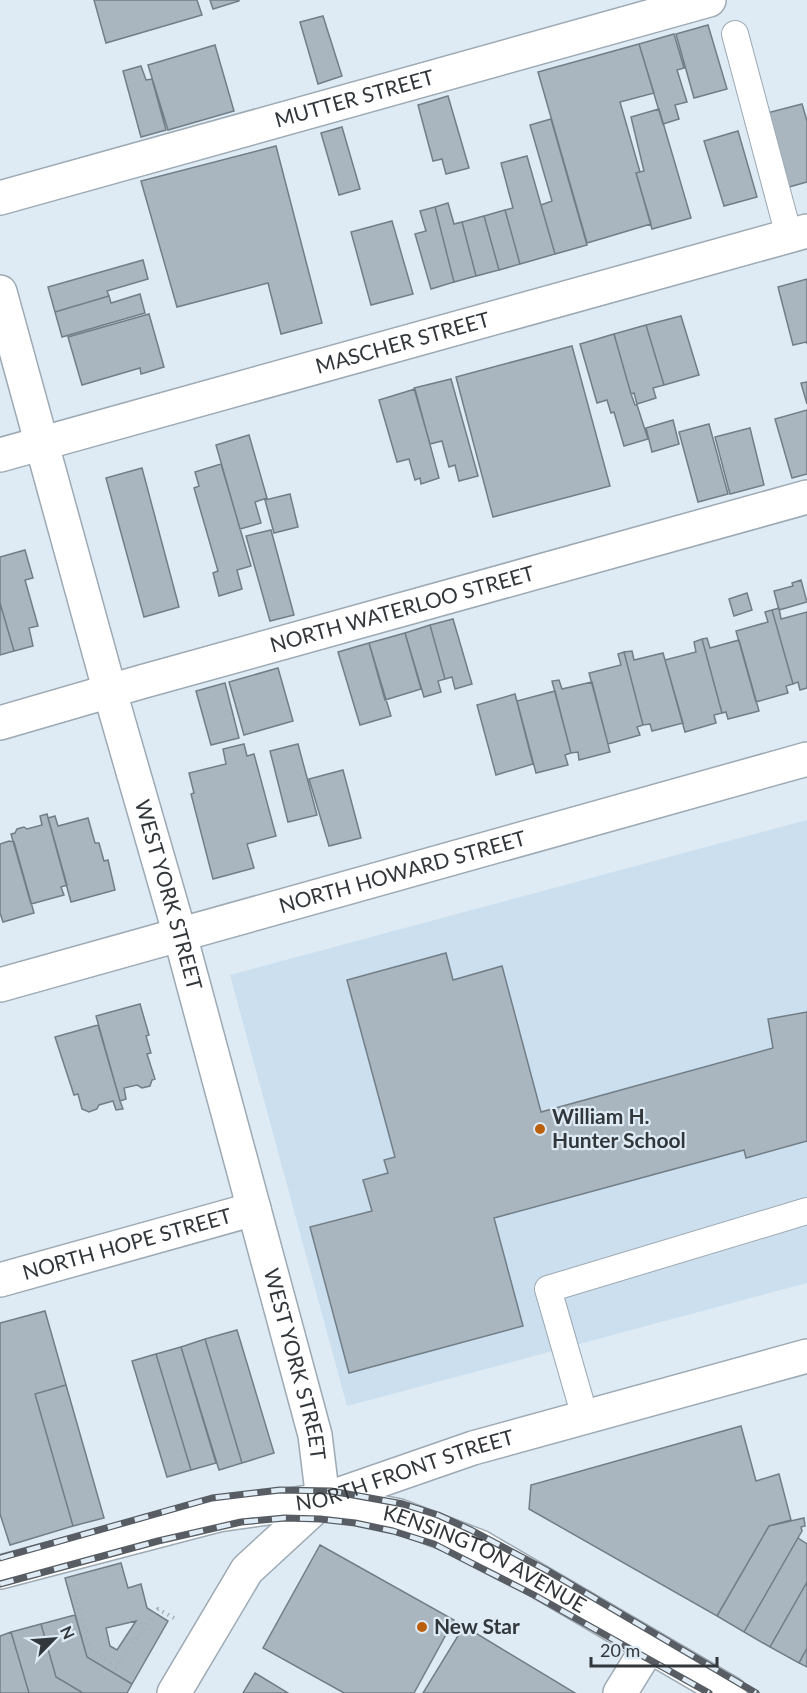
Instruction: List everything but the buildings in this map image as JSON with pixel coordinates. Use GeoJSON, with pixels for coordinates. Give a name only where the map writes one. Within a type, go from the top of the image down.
{"type":"FeatureCollection","features":[{"type":"Feature","properties":{"kind":"street","name":"MUTTER STREET"},"geometry":{"type":"LineString","coordinates":[[0,198],[709,0]]}},
{"type":"Feature","properties":{"kind":"street","name":"MASCHER STREET"},"geometry":{"type":"LineString","coordinates":[[0,455],[798,234]]}},
{"type":"Feature","properties":{"kind":"street","name":"WEST YORK STREET"},"geometry":{"type":"LineString","coordinates":[[0,292],[110,692],[180,934],[315,1435],[323,1500]]}},
{"type":"Feature","properties":{"kind":"street","name":"NORTH WATERLOO STREET"},"geometry":{"type":"LineString","coordinates":[[0,723],[153,678],[807,497]]}},
{"type":"Feature","properties":{"kind":"street","name":"NORTH HOWARD STREET"},"geometry":{"type":"LineString","coordinates":[[0,985],[807,759]]}},
{"type":"Feature","properties":{"kind":"street","name":"NORTH HOPE STREET"},"geometry":{"type":"LineString","coordinates":[[0,1280],[254,1209]]}},
{"type":"Feature","properties":{"kind":"street","name":"NORTH FRONT STREET"},"geometry":{"type":"LineString","coordinates":[[0,1572],[218,1515],[323,1500],[473,1448],[807,1356]]}},
{"type":"Feature","properties":{"kind":"street","name":"KENSINGTON AVENUE"},"geometry":{"type":"LineString","coordinates":[[323,1500],[399,1516],[480,1547],[730,1693]]}},
{"type":"Feature","properties":{"kind":"street"},"geometry":{"type":"LineString","coordinates":[[174,1693],[247,1570],[323,1500]]}},
{"type":"Feature","properties":{"kind":"street"},"geometry":{"type":"LineString","coordinates":[[620,1693],[649,1646]]}},
{"type":"Feature","properties":{"kind":"lane"},"geometry":{"type":"LineString","coordinates":[[735,34],[798,234]]}},
{"type":"Feature","properties":{"kind":"lane"},"geometry":{"type":"LineString","coordinates":[[585,1417],[548,1289],[807,1211]]}},
{"type":"Feature","properties":{"kind":"path"},"geometry":{"type":"LineString","coordinates":[[67,1591],[74,1589],[90,1648],[116,1667],[158,1609]]}},
{"type":"Feature","properties":{"kind":"shaded area","name":"William H. Hunter School"},"geometry":{"type":"Polygon","coordinates":[[[807,820],[807,1283],[347,1406],[230,975],[807,820]]]}},
{"type":"Feature","properties":{"kind":"railway"},"geometry":{"type":"LineString","coordinates":[[0,1558],[212,1498],[280,1490],[331,1491],[403,1504],[438,1515],[471,1530],[548,1571],[756,1693]]}},
{"type":"Feature","properties":{"kind":"railway"},"geometry":{"type":"LineString","coordinates":[[0,1584],[158,1541],[241,1522],[285,1518],[355,1523],[393,1531],[434,1544],[534,1595],[709,1693]]}},
{"type":"Feature","properties":{"kind":"place","name":"William H. Hunter School"},"geometry":{"type":"Point","coordinates":[540,1129]}},
{"type":"Feature","properties":{"kind":"place","name":"New Star"},"geometry":{"type":"Point","coordinates":[422,1627]}}]}
